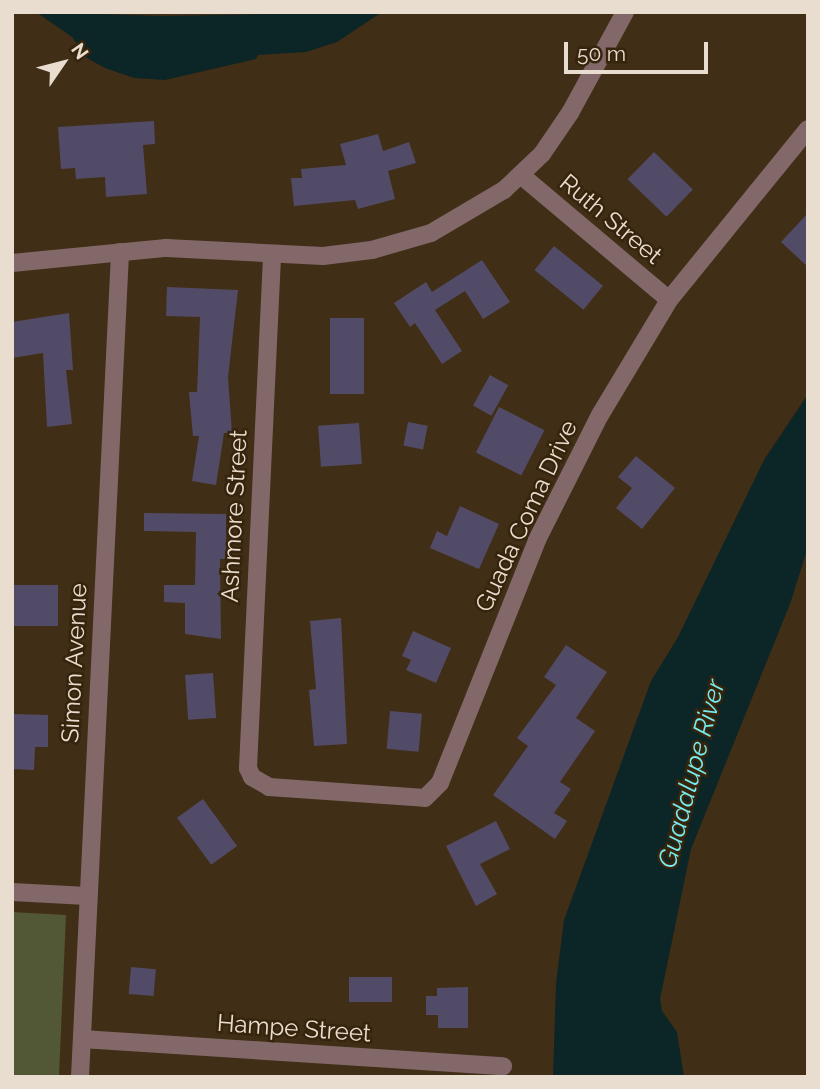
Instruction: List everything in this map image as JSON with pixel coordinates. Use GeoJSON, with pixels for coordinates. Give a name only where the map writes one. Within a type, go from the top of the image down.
{"type":"FeatureCollection","features":[{"type":"Feature","properties":{"kind":"street"},"geometry":{"type":"LineString","coordinates":[[12,264],[166,248],[272,257],[360,252],[431,233],[485,204],[522,176],[564,124],[625,12]]}},
{"type":"Feature","properties":{"kind":"street","name":"Guada Coma Drive"},"geometry":{"type":"LineString","coordinates":[[252,777],[270,787],[417,799],[437,789],[570,468],[669,300],[808,129]]}},
{"type":"Feature","properties":{"kind":"street","name":"Ruth Street"},"geometry":{"type":"LineString","coordinates":[[522,176],[669,300]]}},
{"type":"Feature","properties":{"kind":"street","name":"Simon Avenue"},"geometry":{"type":"LineString","coordinates":[[80,1077],[120,252]]}},
{"type":"Feature","properties":{"kind":"street","name":"Ashmore Street"},"geometry":{"type":"LineString","coordinates":[[252,777],[247,758],[272,257]]}},
{"type":"Feature","properties":{"kind":"street"},"geometry":{"type":"LineString","coordinates":[[12,892],[87,896]]}},
{"type":"Feature","properties":{"kind":"street","name":"Hampe Street"},"geometry":{"type":"LineString","coordinates":[[82,1039],[390,1068],[503,1066]]}},
{"type":"Feature","properties":{"kind":"green space"},"geometry":{"type":"Polygon","coordinates":[[[12,912],[66,915],[59,1077],[12,1077],[12,912]]]}},
{"type":"Feature","properties":{"kind":"water"},"geometry":{"type":"Polygon","coordinates":[[[36,12],[161,16],[382,12],[337,42],[306,52],[258,55],[256,59],[165,80],[134,78],[105,68],[87,58],[72,37],[36,12]]]}},
{"type":"Feature","properties":{"kind":"water","name":"Guadalupe River"},"geometry":{"type":"Polygon","coordinates":[[[808,394],[808,547],[790,604],[691,849],[660,999],[662,1011],[677,1032],[684,1077],[553,1077],[556,983],[564,920],[651,681],[678,637],[764,460],[808,394]]]}},
{"type":"Feature","properties":{"kind":"building"},"geometry":{"type":"Polygon","coordinates":[[[154,121],[155,144],[143,145],[147,194],[106,197],[105,177],[76,179],[75,168],[61,169],[58,127],[154,121]]]}},
{"type":"Feature","properties":{"kind":"building"},"geometry":{"type":"Polygon","coordinates":[[[378,134],[383,151],[409,142],[416,163],[388,171],[395,199],[358,209],[355,200],[294,206],[291,178],[302,178],[301,169],[346,165],[340,144],[378,134]]]}},
{"type":"Feature","properties":{"kind":"building"},"geometry":{"type":"Polygon","coordinates":[[[654,152],[693,190],[666,217],[628,179],[654,152]]]}},
{"type":"Feature","properties":{"kind":"building"},"geometry":{"type":"Polygon","coordinates":[[[808,213],[808,267],[781,242],[808,213]]]}},
{"type":"Feature","properties":{"kind":"building"},"geometry":{"type":"Polygon","coordinates":[[[554,246],[603,286],[583,310],[534,270],[554,246]]]}},
{"type":"Feature","properties":{"kind":"building"},"geometry":{"type":"Polygon","coordinates":[[[482,260],[510,302],[483,319],[465,291],[435,310],[462,351],[442,364],[415,323],[410,327],[394,303],[426,282],[432,292],[482,260]]]}},
{"type":"Feature","properties":{"kind":"building"},"geometry":{"type":"Polygon","coordinates":[[[167,287],[238,290],[228,377],[232,433],[224,433],[216,485],[192,481],[199,436],[193,436],[189,392],[197,392],[200,317],[166,316],[167,287]]]}},
{"type":"Feature","properties":{"kind":"building"},"geometry":{"type":"Polygon","coordinates":[[[69,313],[73,370],[66,370],[72,424],[47,427],[43,353],[12,358],[12,322],[69,313]]]}},
{"type":"Feature","properties":{"kind":"building"},"geometry":{"type":"Polygon","coordinates":[[[330,318],[364,318],[364,394],[330,394],[330,318]]]}},
{"type":"Feature","properties":{"kind":"building"},"geometry":{"type":"Polygon","coordinates":[[[490,375],[508,385],[491,416],[473,406],[490,375]]]}},
{"type":"Feature","properties":{"kind":"building"},"geometry":{"type":"Polygon","coordinates":[[[499,407],[544,430],[521,476],[476,452],[499,407]]]}},
{"type":"Feature","properties":{"kind":"building"},"geometry":{"type":"Polygon","coordinates":[[[408,422],[428,426],[423,449],[403,446],[408,422]]]}},
{"type":"Feature","properties":{"kind":"building"},"geometry":{"type":"Polygon","coordinates":[[[359,423],[362,464],[321,467],[318,426],[359,423]]]}},
{"type":"Feature","properties":{"kind":"building"},"geometry":{"type":"Polygon","coordinates":[[[636,456],[675,488],[642,529],[616,508],[632,488],[618,477],[636,456]]]}},
{"type":"Feature","properties":{"kind":"building"},"geometry":{"type":"Polygon","coordinates":[[[460,506],[499,524],[479,569],[430,548],[437,531],[447,536],[460,506]]]}},
{"type":"Feature","properties":{"kind":"building"},"geometry":{"type":"Polygon","coordinates":[[[144,513],[226,514],[226,559],[220,559],[221,639],[185,634],[185,603],[164,602],[164,585],[195,585],[196,532],[144,531],[144,513]]]}},
{"type":"Feature","properties":{"kind":"building"},"geometry":{"type":"Polygon","coordinates":[[[12,585],[58,585],[58,626],[12,626],[12,585]]]}},
{"type":"Feature","properties":{"kind":"building"},"geometry":{"type":"Polygon","coordinates":[[[341,618],[347,744],[314,746],[309,690],[316,689],[310,621],[341,618]]]}},
{"type":"Feature","properties":{"kind":"building"},"geometry":{"type":"Polygon","coordinates":[[[413,631],[451,648],[436,683],[406,670],[411,660],[402,656],[413,631]]]}},
{"type":"Feature","properties":{"kind":"building"},"geometry":{"type":"Polygon","coordinates":[[[566,645],[607,672],[576,718],[595,731],[560,782],[571,789],[554,813],[567,821],[555,839],[493,795],[528,746],[517,738],[556,685],[544,677],[566,645]]]}},
{"type":"Feature","properties":{"kind":"building"},"geometry":{"type":"Polygon","coordinates":[[[213,673],[216,718],[188,720],[185,675],[213,673]]]}},
{"type":"Feature","properties":{"kind":"building"},"geometry":{"type":"Polygon","coordinates":[[[390,711],[422,714],[419,752],[387,749],[390,711]]]}},
{"type":"Feature","properties":{"kind":"building"},"geometry":{"type":"Polygon","coordinates":[[[12,714],[48,715],[48,747],[35,747],[34,770],[12,769],[12,714]]]}},
{"type":"Feature","properties":{"kind":"building"},"geometry":{"type":"Polygon","coordinates":[[[203,799],[237,846],[211,865],[177,818],[203,799]]]}},
{"type":"Feature","properties":{"kind":"building"},"geometry":{"type":"Polygon","coordinates":[[[496,821],[510,849],[480,864],[497,894],[476,906],[446,846],[496,821]]]}},
{"type":"Feature","properties":{"kind":"building"},"geometry":{"type":"Polygon","coordinates":[[[131,967],[156,969],[154,996],[129,994],[131,967]]]}},
{"type":"Feature","properties":{"kind":"building"},"geometry":{"type":"Polygon","coordinates":[[[349,977],[392,977],[392,1002],[349,1002],[349,977]]]}},
{"type":"Feature","properties":{"kind":"building"},"geometry":{"type":"Polygon","coordinates":[[[468,987],[468,1028],[438,1028],[438,1015],[426,1015],[426,996],[437,996],[437,988],[468,987]]]}}]}
